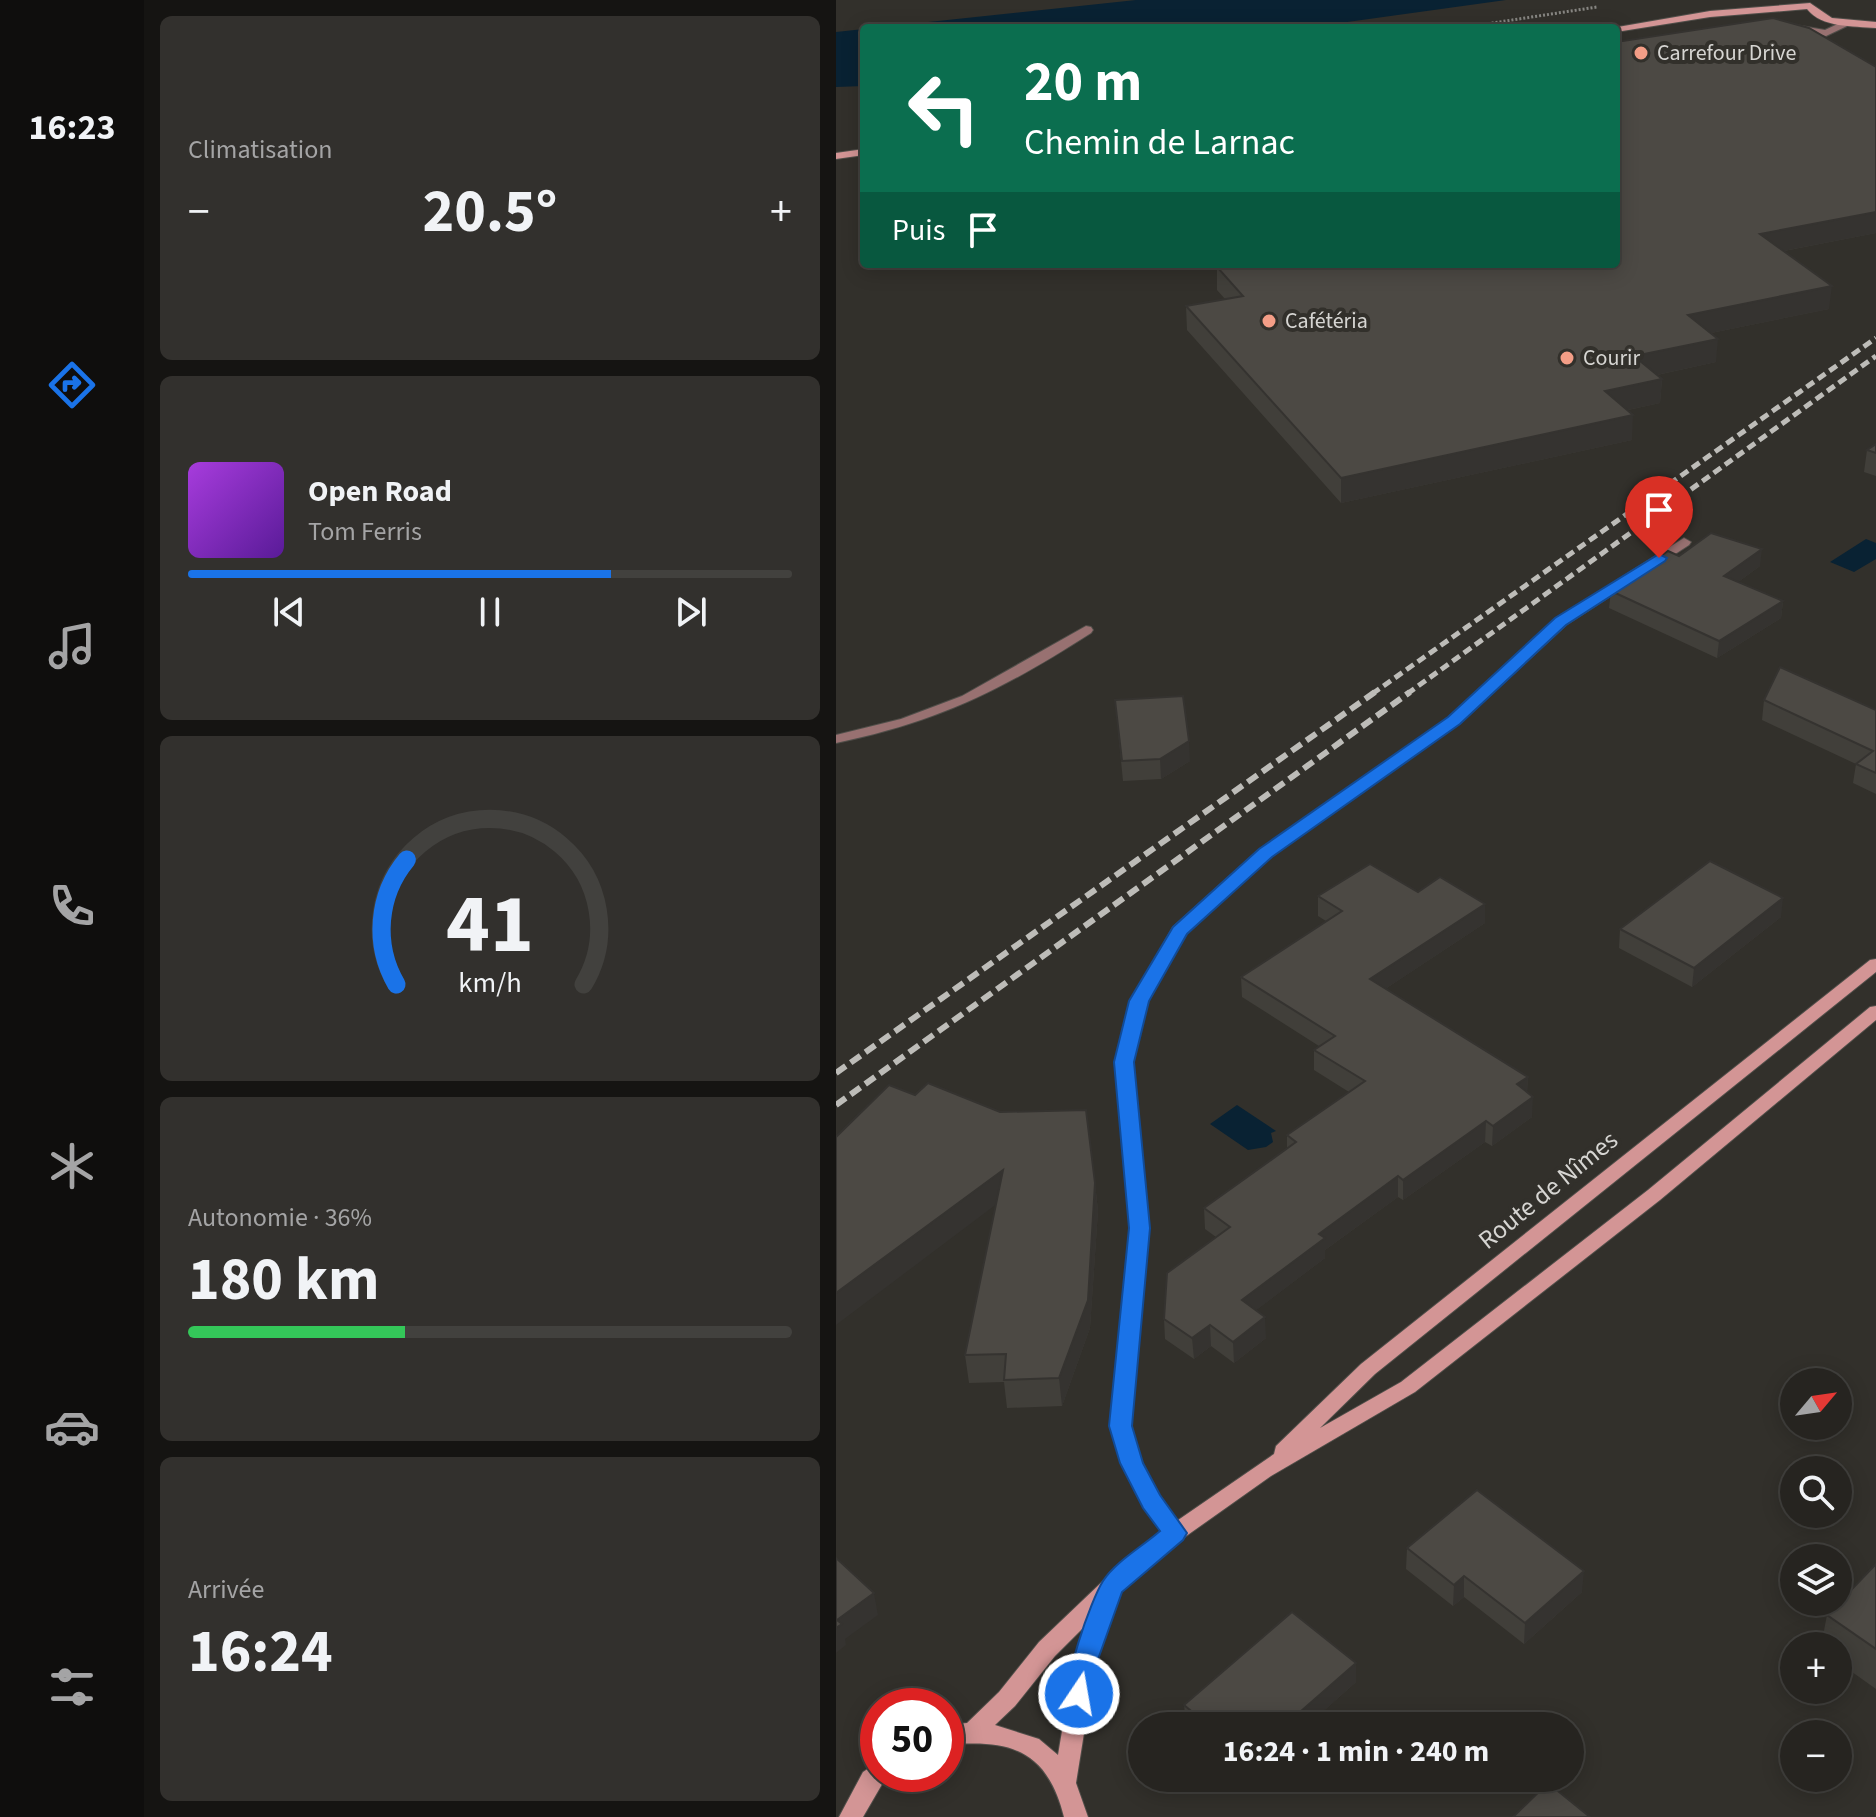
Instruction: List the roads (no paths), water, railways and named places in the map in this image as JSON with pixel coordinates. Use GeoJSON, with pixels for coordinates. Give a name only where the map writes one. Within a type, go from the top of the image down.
{"type":"FeatureCollection","features":[{"type":"Feature","properties":{"kind":"main road"},"geometry":{"type":"LineString","coordinates":[[1620,28],[1710,14],[1813,3],[1819,16],[1844,24],[1876,25]]}},
{"type":"Feature","properties":{"kind":"main road"},"geometry":{"type":"LineString","coordinates":[[836,156],[860,153]]}},
{"type":"Feature","properties":{"kind":"main road","name":"Route de Nîmes"},"geometry":{"type":"LineString","coordinates":[[1264,1470],[1368,1369],[1876,964]]}},
{"type":"Feature","properties":{"kind":"main road","name":"Route de Nîmes"},"geometry":{"type":"LineString","coordinates":[[974,1731],[1007,1699],[1047,1649],[1112,1586],[1175,1533],[1264,1470],[1408,1387],[1654,1195],[1876,1011]]}},
{"type":"Feature","properties":{"kind":"main road"},"geometry":{"type":"LineString","coordinates":[[1065,1783],[1084,1665],[1112,1586]]}},
{"type":"Feature","properties":{"kind":"main road"},"geometry":{"type":"LineString","coordinates":[[964,1732],[1005,1735],[1035,1747],[1058,1767],[1077,1816]]}},
{"type":"Feature","properties":{"kind":"main road"},"geometry":{"type":"LineString","coordinates":[[849,1815],[863,1792]]}},
{"type":"Feature","properties":{"kind":"street"},"geometry":{"type":"LineString","coordinates":[[1778,28],[1826,33],[1844,24]]}},
{"type":"Feature","properties":{"kind":"street"},"geometry":{"type":"LineString","coordinates":[[1175,1533],[1152,1501],[1132,1463],[1121,1426],[1139,1228],[1124,1062],[1139,1001],[1179,931],[1265,853],[1454,721],[1561,622],[1684,542]]}},
{"type":"Feature","properties":{"kind":"street"},"geometry":{"type":"LineString","coordinates":[[836,739],[882,731],[959,705],[1025,669],[1086,630]]}},
{"type":"Feature","properties":{"kind":"water"},"geometry":{"type":"Polygon","coordinates":[[[1136,0],[1506,0],[1333,24],[910,24],[1136,0]]]}},
{"type":"Feature","properties":{"kind":"water"},"geometry":{"type":"Polygon","coordinates":[[[860,29],[860,86],[836,87],[836,32],[860,29]]]}},
{"type":"Feature","properties":{"kind":"water"},"geometry":{"type":"Polygon","coordinates":[[[1866,539],[1876,543],[1876,559],[1854,572],[1830,562],[1866,539]]]}},
{"type":"Feature","properties":{"kind":"water"},"geometry":{"type":"Polygon","coordinates":[[[1237,1105],[1276,1131],[1271,1133],[1273,1142],[1266,1147],[1248,1150],[1210,1124],[1237,1105]]]}},
{"type":"Feature","properties":{"kind":"railway"},"geometry":{"type":"LineString","coordinates":[[1372,694],[1876,338]]}},
{"type":"Feature","properties":{"kind":"railway"},"geometry":{"type":"LineString","coordinates":[[1407,694],[1876,356]]}},
{"type":"Feature","properties":{"kind":"railway"},"geometry":{"type":"LineString","coordinates":[[836,1073],[1375,692]]}},
{"type":"Feature","properties":{"kind":"railway"},"geometry":{"type":"LineString","coordinates":[[836,1105],[1410,692]]}},
{"type":"Feature","properties":{"kind":"place","name":"Carrefour Drive"},"geometry":{"type":"Point","coordinates":[1641,53]}},
{"type":"Feature","properties":{"kind":"place","name":"Cafétéria"},"geometry":{"type":"Point","coordinates":[1269,321]}},
{"type":"Feature","properties":{"kind":"place","name":"Courir"},"geometry":{"type":"Point","coordinates":[1567,358]}}]}
